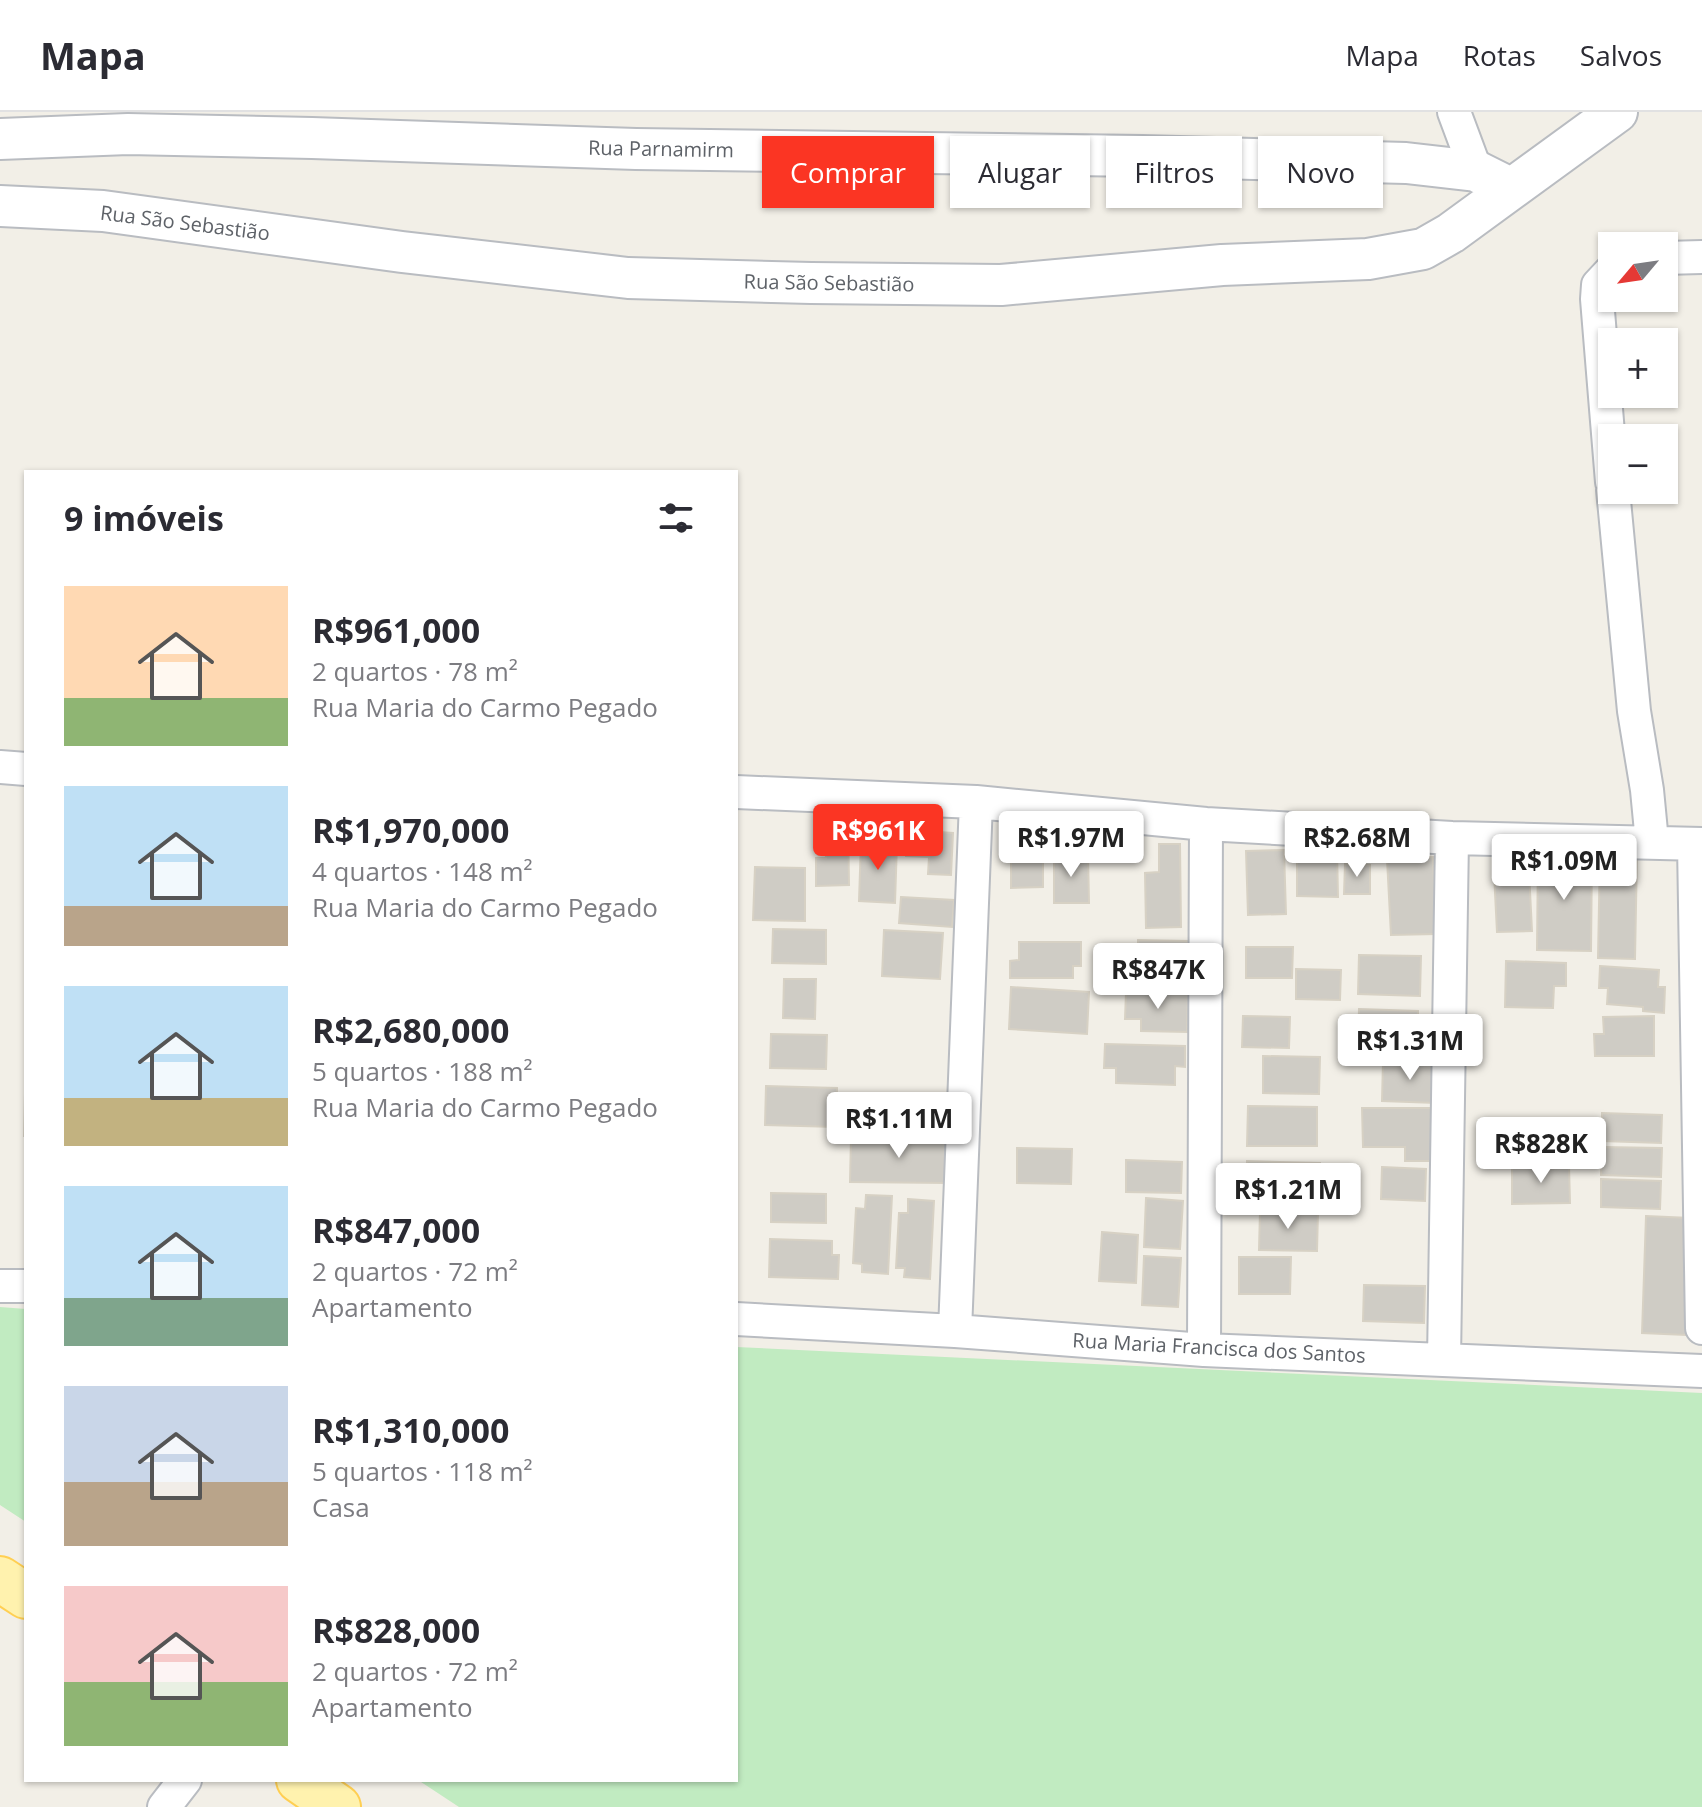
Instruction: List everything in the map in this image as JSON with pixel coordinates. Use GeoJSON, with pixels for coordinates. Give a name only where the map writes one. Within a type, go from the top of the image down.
{"type":"FeatureCollection","features":[{"type":"Feature","properties":{"kind":"main road"},"geometry":{"type":"LineString","coordinates":[[0,1579],[24,1595]]}},
{"type":"Feature","properties":{"kind":"main road"},"geometry":{"type":"LineString","coordinates":[[302,1782],[338,1807]]}},
{"type":"Feature","properties":{"kind":"street"},"geometry":{"type":"LineString","coordinates":[[1454,112],[1493,180]]}},
{"type":"Feature","properties":{"kind":"street","name":"Rua São Sebastião"},"geometry":{"type":"LineString","coordinates":[[0,206],[103,211],[402,252],[628,278],[1001,285],[1222,265],[1368,259],[1423,249],[1451,233],[1493,180],[1617,112]]}},
{"type":"Feature","properties":{"kind":"street","name":"Rua Parnamirm"},"geometry":{"type":"LineString","coordinates":[[0,139],[129,123],[312,138],[636,149],[1406,163],[1493,180]]}},
{"type":"Feature","properties":{"kind":"street"},"geometry":{"type":"LineString","coordinates":[[1678,258],[1702,257]]}},
{"type":"Feature","properties":{"kind":"street"},"geometry":{"type":"LineString","coordinates":[[1598,285],[1598,311]]}},
{"type":"Feature","properties":{"kind":"street"},"geometry":{"type":"LineString","coordinates":[[1598,312],[1607,424]]}},
{"type":"Feature","properties":{"kind":"street"},"geometry":{"type":"LineString","coordinates":[[1614,504],[1634,711],[1652,842]]}},
{"type":"Feature","properties":{"kind":"street"},"geometry":{"type":"LineString","coordinates":[[0,767],[24,769]]}},
{"type":"Feature","properties":{"kind":"street"},"geometry":{"type":"LineString","coordinates":[[738,792],[976,802],[1206,824],[1452,838],[1698,844],[1702,1328]]}},
{"type":"Feature","properties":{"kind":"street"},"geometry":{"type":"LineString","coordinates":[[955,1331],[976,802]]}},
{"type":"Feature","properties":{"kind":"street"},"geometry":{"type":"LineString","coordinates":[[1204,1350],[1206,824]]}},
{"type":"Feature","properties":{"kind":"street"},"geometry":{"type":"LineString","coordinates":[[1444,1360],[1452,838]]}},
{"type":"Feature","properties":{"kind":"street"},"geometry":{"type":"LineString","coordinates":[[0,1286],[24,1286]]}},
{"type":"Feature","properties":{"kind":"street","name":"Rua Maria Francisca dos Santos"},"geometry":{"type":"LineString","coordinates":[[738,1319],[955,1331],[1204,1350],[1702,1371]]}},
{"type":"Feature","properties":{"kind":"street"},"geometry":{"type":"LineString","coordinates":[[164,1807],[183,1782]]}},
{"type":"Feature","properties":{"kind":"green space"},"geometry":{"type":"Polygon","coordinates":[[[0,1307],[24,1309],[24,1521],[0,1505],[0,1307]]]}},
{"type":"Feature","properties":{"kind":"green space"},"geometry":{"type":"Polygon","coordinates":[[[738,1347],[1702,1393],[1702,1807],[459,1807],[421,1782],[738,1782],[738,1347]]]}},
{"type":"Feature","properties":{"kind":"building"},"geometry":{"type":"Polygon","coordinates":[[[825,818],[848,818],[849,885],[816,886],[816,858],[826,858],[825,818]]]}},
{"type":"Feature","properties":{"kind":"building"},"geometry":{"type":"Polygon","coordinates":[[[907,830],[953,833],[951,875],[928,874],[929,857],[906,856],[907,830]]]}},
{"type":"Feature","properties":{"kind":"building"},"geometry":{"type":"Polygon","coordinates":[[[1011,834],[1043,834],[1043,887],[1011,888],[1011,834]]]}},
{"type":"Feature","properties":{"kind":"building"},"geometry":{"type":"Polygon","coordinates":[[[861,842],[897,843],[895,903],[859,901],[861,842]]]}},
{"type":"Feature","properties":{"kind":"building"},"geometry":{"type":"Polygon","coordinates":[[[1159,844],[1180,844],[1181,927],[1146,928],[1145,873],[1159,872],[1159,844]]]}},
{"type":"Feature","properties":{"kind":"building"},"geometry":{"type":"Polygon","coordinates":[[[1297,848],[1337,848],[1338,897],[1297,896],[1297,848]]]}},
{"type":"Feature","properties":{"kind":"building"},"geometry":{"type":"Polygon","coordinates":[[[1284,850],[1286,914],[1248,915],[1246,851],[1284,850]]]}},
{"type":"Feature","properties":{"kind":"building"},"geometry":{"type":"Polygon","coordinates":[[[1538,852],[1592,853],[1591,951],[1537,950],[1538,852]]]}},
{"type":"Feature","properties":{"kind":"building"},"geometry":{"type":"Polygon","coordinates":[[[1600,852],[1637,854],[1635,959],[1598,958],[1600,852]]]}},
{"type":"Feature","properties":{"kind":"building"},"geometry":{"type":"Polygon","coordinates":[[[1054,854],[1088,854],[1089,903],[1054,903],[1054,854]]]}},
{"type":"Feature","properties":{"kind":"building"},"geometry":{"type":"Polygon","coordinates":[[[1433,857],[1436,934],[1391,935],[1387,859],[1433,857]]]}},
{"type":"Feature","properties":{"kind":"building"},"geometry":{"type":"Polygon","coordinates":[[[1345,864],[1370,865],[1370,894],[1344,894],[1345,864]]]}},
{"type":"Feature","properties":{"kind":"building"},"geometry":{"type":"Polygon","coordinates":[[[755,867],[805,868],[805,921],[753,920],[755,867]]]}},
{"type":"Feature","properties":{"kind":"building"},"geometry":{"type":"Polygon","coordinates":[[[1529,871],[1532,931],[1497,932],[1494,873],[1529,871]]]}},
{"type":"Feature","properties":{"kind":"building"},"geometry":{"type":"Polygon","coordinates":[[[901,897],[954,900],[952,927],[899,923],[901,897]]]}},
{"type":"Feature","properties":{"kind":"building"},"geometry":{"type":"Polygon","coordinates":[[[773,929],[826,930],[826,964],[772,963],[773,929]]]}},
{"type":"Feature","properties":{"kind":"building"},"geometry":{"type":"Polygon","coordinates":[[[884,930],[943,933],[940,979],[882,976],[884,930]]]}},
{"type":"Feature","properties":{"kind":"building"},"geometry":{"type":"Polygon","coordinates":[[[1138,940],[1188,941],[1188,984],[1127,983],[1127,957],[1138,957],[1138,940]]]}},
{"type":"Feature","properties":{"kind":"building"},"geometry":{"type":"Polygon","coordinates":[[[1019,942],[1081,942],[1081,966],[1073,966],[1073,978],[1010,978],[1010,961],[1019,960],[1019,942]]]}},
{"type":"Feature","properties":{"kind":"building"},"geometry":{"type":"Polygon","coordinates":[[[1246,947],[1293,947],[1292,978],[1246,978],[1246,947]]]}},
{"type":"Feature","properties":{"kind":"building"},"geometry":{"type":"Polygon","coordinates":[[[1359,955],[1421,956],[1420,996],[1358,994],[1359,955]]]}},
{"type":"Feature","properties":{"kind":"building"},"geometry":{"type":"Polygon","coordinates":[[[1506,961],[1566,963],[1566,986],[1554,986],[1553,1008],[1505,1007],[1506,961]]]}},
{"type":"Feature","properties":{"kind":"building"},"geometry":{"type":"Polygon","coordinates":[[[1600,966],[1659,970],[1658,987],[1665,987],[1664,1013],[1643,1011],[1643,1007],[1607,1004],[1608,988],[1599,988],[1600,966]]]}},
{"type":"Feature","properties":{"kind":"building"},"geometry":{"type":"Polygon","coordinates":[[[1296,969],[1341,970],[1340,1000],[1296,999],[1296,969]]]}},
{"type":"Feature","properties":{"kind":"building"},"geometry":{"type":"Polygon","coordinates":[[[784,979],[816,979],[815,1019],[783,1018],[784,979]]]}},
{"type":"Feature","properties":{"kind":"building"},"geometry":{"type":"Polygon","coordinates":[[[1011,987],[1089,992],[1087,1034],[1009,1029],[1011,987]]]}},
{"type":"Feature","properties":{"kind":"building"},"geometry":{"type":"Polygon","coordinates":[[[1126,992],[1188,993],[1187,1032],[1141,1031],[1141,1019],[1125,1019],[1126,992]]]}},
{"type":"Feature","properties":{"kind":"building"},"geometry":{"type":"Polygon","coordinates":[[[1359,1009],[1418,1011],[1418,1026],[1433,1026],[1433,1049],[1358,1047],[1359,1009]]]}},
{"type":"Feature","properties":{"kind":"building"},"geometry":{"type":"Polygon","coordinates":[[[1243,1016],[1290,1017],[1289,1048],[1242,1047],[1243,1016]]]}},
{"type":"Feature","properties":{"kind":"building"},"geometry":{"type":"Polygon","coordinates":[[[1654,1016],[1654,1056],[1595,1056],[1594,1034],[1604,1034],[1603,1017],[1654,1016]]]}},
{"type":"Feature","properties":{"kind":"building"},"geometry":{"type":"Polygon","coordinates":[[[771,1034],[827,1035],[826,1069],[770,1068],[771,1034]]]}},
{"type":"Feature","properties":{"kind":"building"},"geometry":{"type":"Polygon","coordinates":[[[1105,1044],[1185,1046],[1185,1067],[1175,1066],[1175,1085],[1116,1083],[1116,1068],[1104,1068],[1105,1044]]]}},
{"type":"Feature","properties":{"kind":"building"},"geometry":{"type":"Polygon","coordinates":[[[1263,1056],[1320,1057],[1319,1094],[1263,1093],[1263,1056]]]}},
{"type":"Feature","properties":{"kind":"building"},"geometry":{"type":"Polygon","coordinates":[[[1383,1061],[1437,1063],[1436,1103],[1382,1101],[1383,1061]]]}},
{"type":"Feature","properties":{"kind":"building"},"geometry":{"type":"Polygon","coordinates":[[[766,1086],[837,1088],[836,1127],[765,1125],[766,1086]]]}},
{"type":"Feature","properties":{"kind":"building"},"geometry":{"type":"Polygon","coordinates":[[[1248,1106],[1317,1107],[1317,1146],[1247,1146],[1248,1106]]]}},
{"type":"Feature","properties":{"kind":"building"},"geometry":{"type":"Polygon","coordinates":[[[1362,1108],[1435,1108],[1435,1161],[1405,1161],[1405,1147],[1363,1147],[1362,1108]]]}},
{"type":"Feature","properties":{"kind":"building"},"geometry":{"type":"Polygon","coordinates":[[[1602,1113],[1662,1115],[1661,1143],[1602,1141],[1602,1113]]]}},
{"type":"Feature","properties":{"kind":"building"},"geometry":{"type":"Polygon","coordinates":[[[851,1137],[947,1138],[947,1183],[850,1182],[851,1137]]]}},
{"type":"Feature","properties":{"kind":"building"},"geometry":{"type":"Polygon","coordinates":[[[1602,1147],[1662,1148],[1661,1177],[1601,1175],[1602,1147]]]}},
{"type":"Feature","properties":{"kind":"building"},"geometry":{"type":"Polygon","coordinates":[[[1017,1148],[1072,1149],[1071,1184],[1017,1183],[1017,1148]]]}},
{"type":"Feature","properties":{"kind":"building"},"geometry":{"type":"Polygon","coordinates":[[[1126,1160],[1182,1162],[1181,1193],[1126,1192],[1126,1160]]]}},
{"type":"Feature","properties":{"kind":"building"},"geometry":{"type":"Polygon","coordinates":[[[1247,1161],[1320,1163],[1319,1199],[1246,1198],[1247,1161]]]}},
{"type":"Feature","properties":{"kind":"building"},"geometry":{"type":"Polygon","coordinates":[[[1569,1165],[1570,1203],[1512,1204],[1512,1166],[1569,1165]]]}},
{"type":"Feature","properties":{"kind":"building"},"geometry":{"type":"Polygon","coordinates":[[[1382,1167],[1426,1169],[1425,1201],[1381,1199],[1382,1167]]]}},
{"type":"Feature","properties":{"kind":"building"},"geometry":{"type":"Polygon","coordinates":[[[1601,1179],[1661,1181],[1660,1209],[1601,1207],[1601,1179]]]}},
{"type":"Feature","properties":{"kind":"building"},"geometry":{"type":"Polygon","coordinates":[[[771,1193],[826,1194],[826,1223],[771,1222],[771,1193]]]}},
{"type":"Feature","properties":{"kind":"building"},"geometry":{"type":"Polygon","coordinates":[[[866,1195],[892,1196],[888,1274],[862,1272],[862,1264],[853,1263],[856,1208],[865,1209],[866,1195]]]}},
{"type":"Feature","properties":{"kind":"building"},"geometry":{"type":"Polygon","coordinates":[[[1146,1198],[1183,1201],[1180,1249],[1144,1247],[1146,1198]]]}},
{"type":"Feature","properties":{"kind":"building"},"geometry":{"type":"Polygon","coordinates":[[[908,1199],[934,1201],[930,1279],[904,1277],[905,1268],[896,1268],[899,1213],[908,1213],[908,1199]]]}},
{"type":"Feature","properties":{"kind":"building"},"geometry":{"type":"Polygon","coordinates":[[[1260,1211],[1318,1212],[1317,1251],[1259,1250],[1260,1211]]]}},
{"type":"Feature","properties":{"kind":"building"},"geometry":{"type":"Polygon","coordinates":[[[1646,1216],[1690,1218],[1686,1335],[1642,1333],[1646,1216]]]}},
{"type":"Feature","properties":{"kind":"building"},"geometry":{"type":"Polygon","coordinates":[[[1102,1232],[1138,1235],[1136,1283],[1099,1281],[1102,1232]]]}},
{"type":"Feature","properties":{"kind":"building"},"geometry":{"type":"Polygon","coordinates":[[[770,1239],[832,1241],[832,1255],[839,1255],[838,1279],[769,1277],[770,1239]]]}},
{"type":"Feature","properties":{"kind":"building"},"geometry":{"type":"Polygon","coordinates":[[[1144,1256],[1181,1258],[1178,1307],[1142,1305],[1144,1256]]]}},
{"type":"Feature","properties":{"kind":"building"},"geometry":{"type":"Polygon","coordinates":[[[1239,1257],[1291,1257],[1290,1294],[1239,1294],[1239,1257]]]}},
{"type":"Feature","properties":{"kind":"building"},"geometry":{"type":"Polygon","coordinates":[[[1364,1285],[1425,1286],[1424,1323],[1363,1321],[1364,1285]]]}}]}
